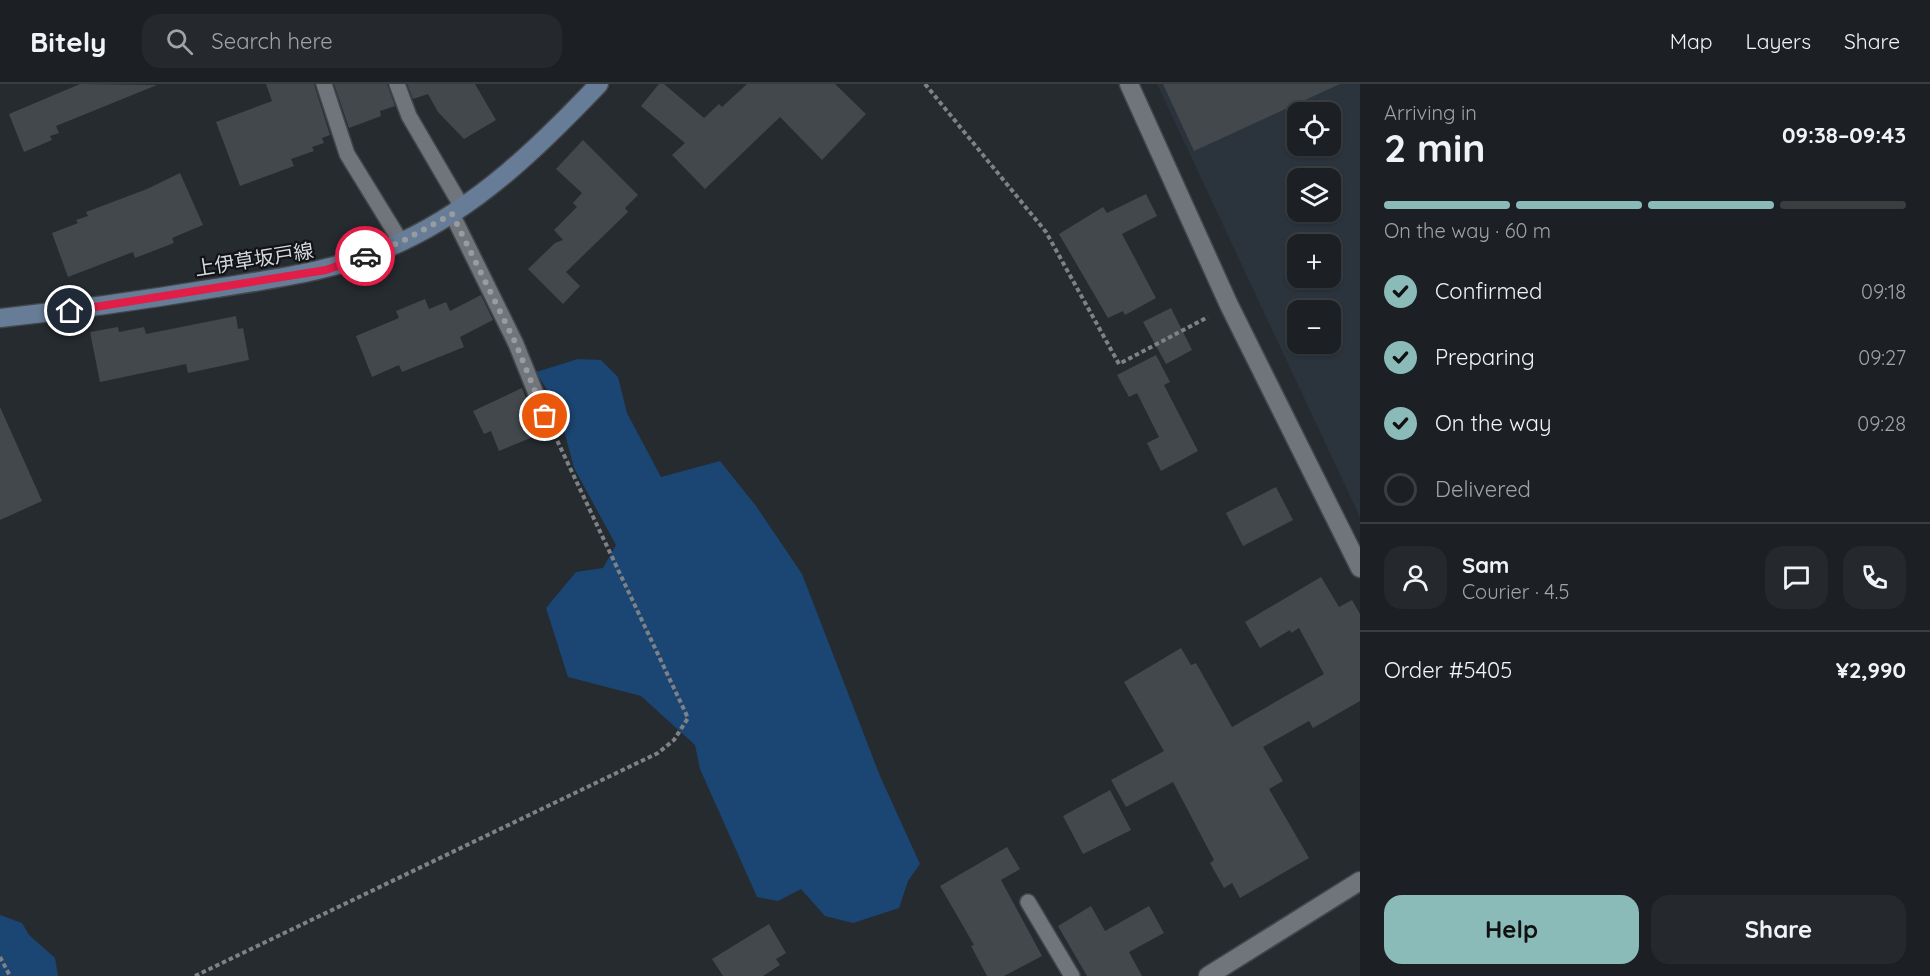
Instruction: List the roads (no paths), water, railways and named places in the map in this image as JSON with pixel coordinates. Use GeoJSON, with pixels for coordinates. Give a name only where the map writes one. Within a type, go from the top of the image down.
{"type":"FeatureCollection","features":[{"type":"Feature","properties":{"kind":"main road","name":"上伊草坂戸線"},"geometry":{"type":"LineString","coordinates":[[0,318],[93,308],[326,270],[401,242],[457,211],[541,145],[599,84]]}},
{"type":"Feature","properties":{"kind":"street"},"geometry":{"type":"LineString","coordinates":[[1129,84],[1229,304],[1360,568]]}},
{"type":"Feature","properties":{"kind":"street"},"geometry":{"type":"LineString","coordinates":[[1208,976],[1360,881]]}},
{"type":"Feature","properties":{"kind":"lane"},"geometry":{"type":"LineString","coordinates":[[324,84],[347,153],[401,242]]}},
{"type":"Feature","properties":{"kind":"lane"},"geometry":{"type":"LineString","coordinates":[[397,84],[409,116],[457,211],[545,416]]}},
{"type":"Feature","properties":{"kind":"lane"},"geometry":{"type":"LineString","coordinates":[[1028,902],[1072,976]]}}]}
